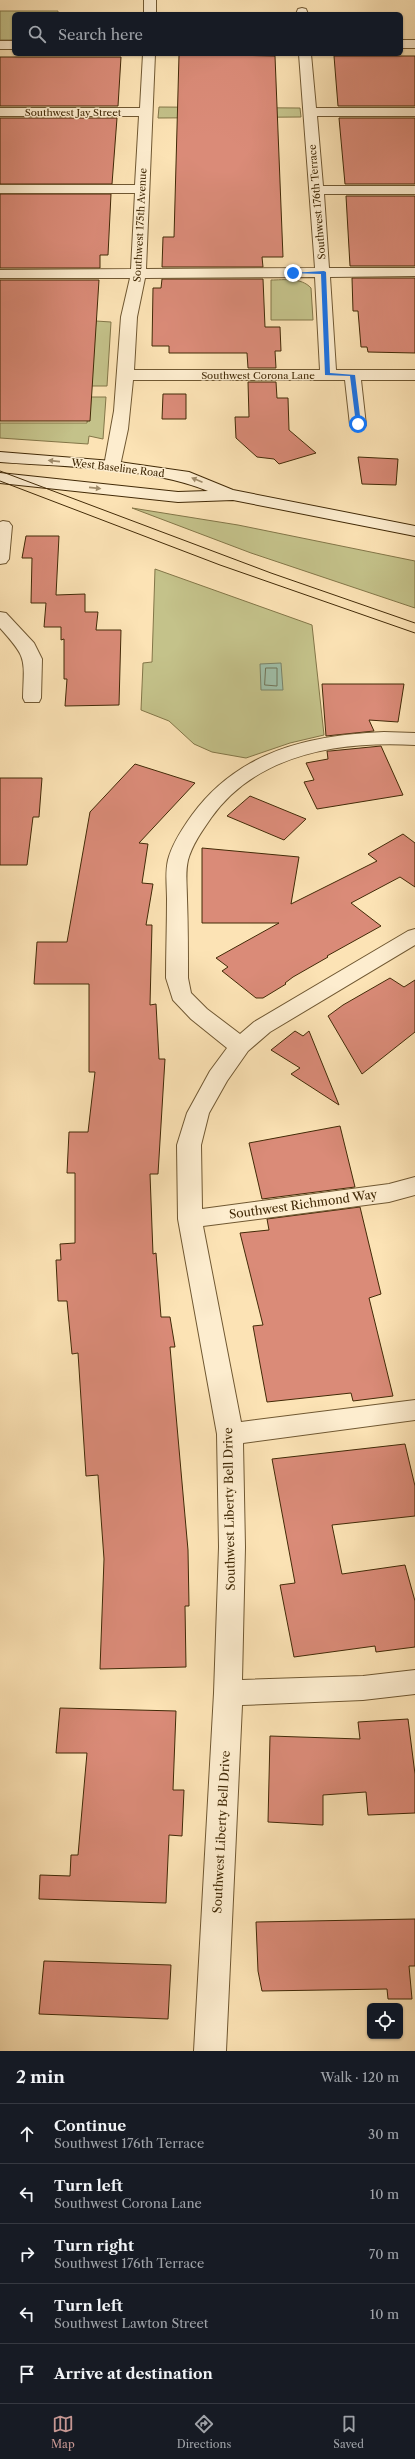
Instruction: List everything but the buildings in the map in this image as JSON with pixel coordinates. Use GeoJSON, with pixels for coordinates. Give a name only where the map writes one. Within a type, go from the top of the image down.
{"type":"FeatureCollection","features":[{"type":"Feature","properties":{"kind":"street"},"geometry":{"type":"LineString","coordinates":[[150,0],[150,12]]}},
{"type":"Feature","properties":{"kind":"street"},"geometry":{"type":"LineString","coordinates":[[403,44],[415,44]]}},
{"type":"Feature","properties":{"kind":"street"},"geometry":{"type":"LineString","coordinates":[[0,45],[12,45]]}},
{"type":"Feature","properties":{"kind":"street","name":"Southwest 175th Avenue"},"geometry":{"type":"LineString","coordinates":[[112,466],[126,390],[130,316],[136,292],[138,275],[141,189],[147,112],[149,56]]}},
{"type":"Feature","properties":{"kind":"street","name":"Southwest 176th Terrace"},"geometry":{"type":"LineString","coordinates":[[305,56],[315,190],[324,272],[328,375]]}},
{"type":"Feature","properties":{"kind":"street","name":"Southwest Jay Street"},"geometry":{"type":"LineString","coordinates":[[0,112],[147,112]]}},
{"type":"Feature","properties":{"kind":"street"},"geometry":{"type":"LineString","coordinates":[[309,112],[415,112]]}},
{"type":"Feature","properties":{"kind":"street"},"geometry":{"type":"LineString","coordinates":[[0,189],[141,189]]}},
{"type":"Feature","properties":{"kind":"street"},"geometry":{"type":"LineString","coordinates":[[315,190],[415,190]]}},
{"type":"Feature","properties":{"kind":"street"},"geometry":{"type":"LineString","coordinates":[[0,274],[138,275],[415,272]]}},
{"type":"Feature","properties":{"kind":"street","name":"Southwest Corona Lane"},"geometry":{"type":"LineString","coordinates":[[126,375],[415,375]]}},
{"type":"Feature","properties":{"kind":"street"},"geometry":{"type":"LineString","coordinates":[[352,375],[358,424]]}},
{"type":"Feature","properties":{"kind":"street","name":"West Baseline Road"},"geometry":{"type":"LineString","coordinates":[[0,457],[112,466],[189,477],[232,495],[415,531]]}},
{"type":"Feature","properties":{"kind":"street","name":"West Baseline Road"},"geometry":{"type":"LineString","coordinates":[[0,478],[178,497],[232,495]]}},
{"type":"Feature","properties":{"kind":"street"},"geometry":{"type":"LineString","coordinates":[[0,559],[3,526]]}},
{"type":"Feature","properties":{"kind":"street"},"geometry":{"type":"LineString","coordinates":[[2,623],[27,647],[33,659],[32,698]]}},
{"type":"Feature","properties":{"kind":"street"},"geometry":{"type":"LineString","coordinates":[[240,1046],[199,1014],[181,995],[177,978],[177,866],[184,843],[205,808],[238,778],[270,760],[313,747],[356,739],[415,739]]}},
{"type":"Feature","properties":{"kind":"street","name":"Southwest Liberty Bell Drive"},"geometry":{"type":"LineString","coordinates":[[210,2051],[228,1693],[232,1546],[230,1434],[190,1219],[189,1145],[198,1113],[218,1078],[240,1046],[262,1027],[415,936]]}},
{"type":"Feature","properties":{"kind":"street","name":"Southwest Richmond Way"},"geometry":{"type":"LineString","coordinates":[[190,1219],[389,1193],[415,1186]]}},
{"type":"Feature","properties":{"kind":"street"},"geometry":{"type":"LineString","coordinates":[[230,1434],[415,1410]]}},
{"type":"Feature","properties":{"kind":"street"},"geometry":{"type":"LineString","coordinates":[[228,1693],[363,1688],[415,1682]]}},
{"type":"Feature","properties":{"kind":"shaded area"},"geometry":{"type":"Polygon","coordinates":[[[0,11],[58,11],[12,12],[12,40],[0,40],[0,11]]]}},
{"type":"Feature","properties":{"kind":"shaded area"},"geometry":{"type":"Polygon","coordinates":[[[159,107],[300,108],[301,117],[158,118],[159,107]]]}},
{"type":"Feature","properties":{"kind":"shaded area"},"geometry":{"type":"Polygon","coordinates":[[[271,280],[297,281],[307,284],[311,288],[313,320],[271,320],[271,280]]]}},
{"type":"Feature","properties":{"kind":"shaded area"},"geometry":{"type":"Polygon","coordinates":[[[96,321],[111,322],[107,386],[90,386],[96,321]]]}},
{"type":"Feature","properties":{"kind":"shaded area"},"geometry":{"type":"Polygon","coordinates":[[[89,397],[106,397],[103,439],[89,436],[88,444],[0,438],[0,423],[87,423],[89,397]]]}},
{"type":"Feature","properties":{"kind":"shaded area"},"geometry":{"type":"Polygon","coordinates":[[[132,508],[238,525],[415,561],[415,608],[251,553],[132,508]]]}},
{"type":"Feature","properties":{"kind":"shaded area"},"geometry":{"type":"Polygon","coordinates":[[[155,569],[312,625],[324,735],[290,743],[246,758],[212,752],[194,744],[169,721],[141,710],[143,663],[152,662],[155,569]]]}},
{"type":"Feature","properties":{"kind":"water"},"geometry":{"type":"Polygon","coordinates":[[[281,663],[283,690],[261,690],[260,664],[281,663]]]}},
{"type":"Feature","properties":{"kind":"tram line"},"geometry":{"type":"LineString","coordinates":[[0,471],[271,573],[415,623]]}},
{"type":"Feature","properties":{"kind":"tram line"},"geometry":{"type":"LineString","coordinates":[[0,481],[220,565],[415,633]]}},
{"type":"Feature","properties":{"kind":"route"},"geometry":{"type":"LineString","coordinates":[[293,273],[324,272],[328,375],[352,375],[358,424]]}}]}
